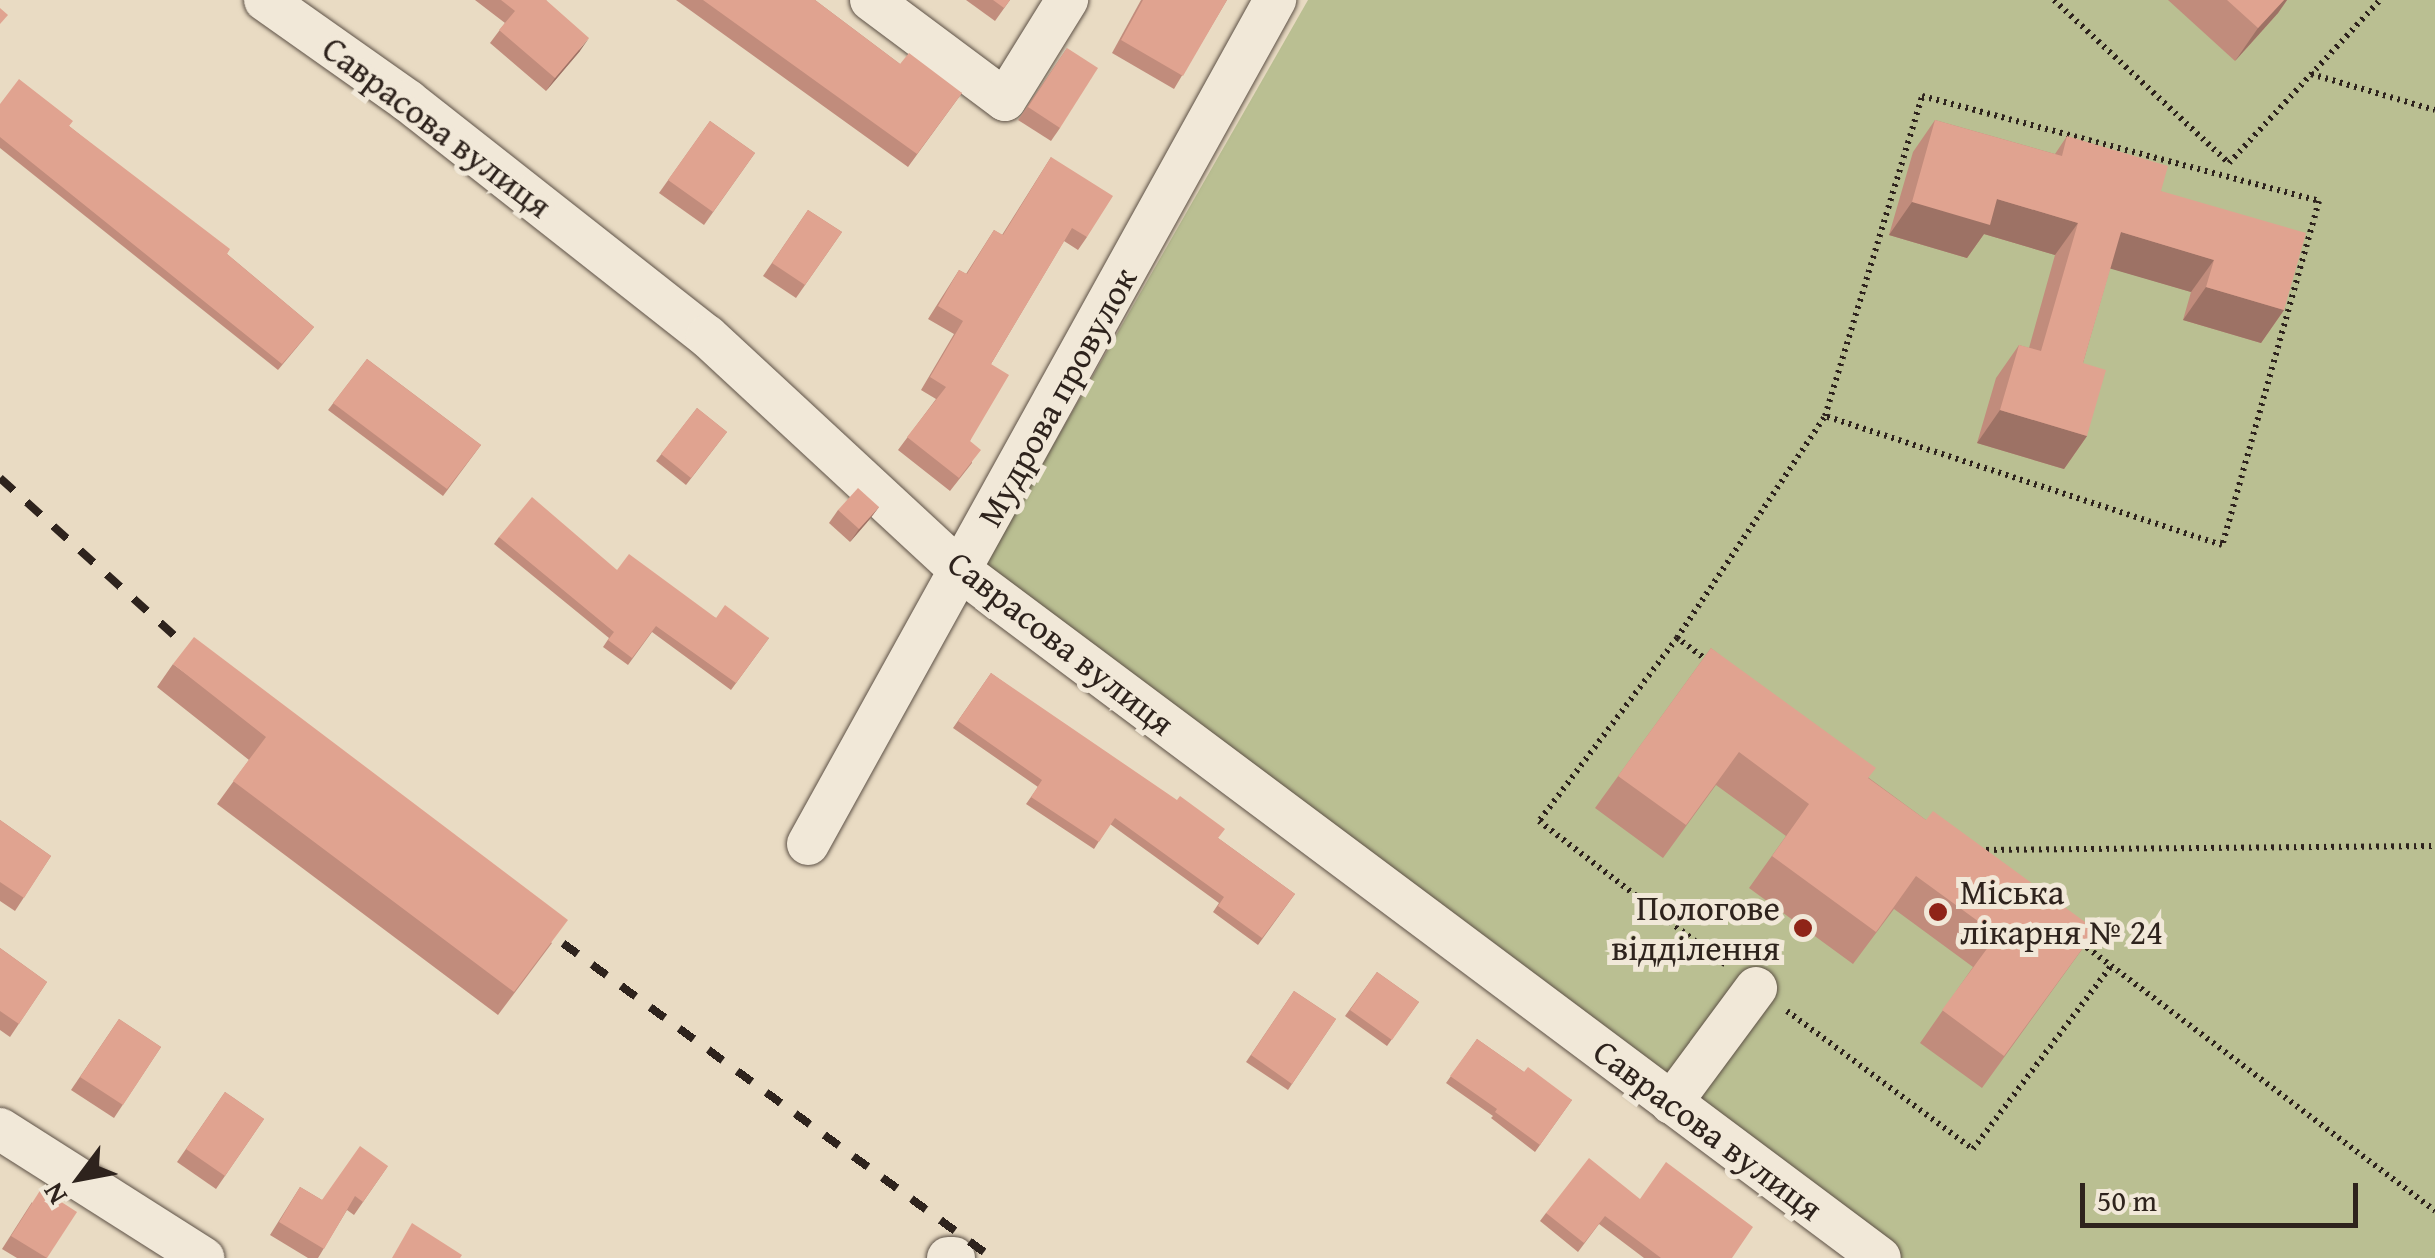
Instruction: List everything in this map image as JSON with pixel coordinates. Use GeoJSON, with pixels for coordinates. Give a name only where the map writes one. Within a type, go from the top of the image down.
{"type":"FeatureCollection","features":[{"type":"Feature","properties":{"kind":"street","name":"Саврасова вулиця"},"geometry":{"type":"LineString","coordinates":[[265,0],[408,100],[708,336],[962,570],[1880,1258]]}},
{"type":"Feature","properties":{"kind":"street"},"geometry":{"type":"LineString","coordinates":[[871,0],[1005,100],[1067,0]]}},
{"type":"Feature","properties":{"kind":"street","name":"Мудрова провулок"},"geometry":{"type":"LineString","coordinates":[[808,844],[1275,0]]}},
{"type":"Feature","properties":{"kind":"street"},"geometry":{"type":"LineString","coordinates":[[1670,1103],[1756,988]]}},
{"type":"Feature","properties":{"kind":"street"},"geometry":{"type":"LineString","coordinates":[[0,1129],[202,1258]]}},
{"type":"Feature","properties":{"kind":"path"},"geometry":{"type":"LineString","coordinates":[[2054,0],[2229,163]]}},
{"type":"Feature","properties":{"kind":"path"},"geometry":{"type":"LineString","coordinates":[[2226,177],[2229,163],[2380,0]]}},
{"type":"Feature","properties":{"kind":"path"},"geometry":{"type":"LineString","coordinates":[[2311,74],[2435,110]]}},
{"type":"Feature","properties":{"kind":"path"},"geometry":{"type":"LineString","coordinates":[[1824,416],[2222,545],[2319,202],[1922,96],[1824,416],[1677,638],[1540,821],[1973,1149],[2110,966]]}},
{"type":"Feature","properties":{"kind":"path"},"geometry":{"type":"LineString","coordinates":[[1677,638],[1724,674]]}},
{"type":"Feature","properties":{"kind":"path"},"geometry":{"type":"LineString","coordinates":[[1958,851],[2435,846]]}},
{"type":"Feature","properties":{"kind":"path"},"geometry":{"type":"LineString","coordinates":[[2065,931],[2435,1211]]}},
{"type":"Feature","properties":{"kind":"green space","name":"Міська лікарня № 24"},"geometry":{"type":"Polygon","coordinates":[[[1308,0],[2435,0],[2435,1258],[1900,1258],[984,566],[1308,0]]]}},
{"type":"Feature","properties":{"kind":"building"},"geometry":{"type":"Polygon","coordinates":[[[501,0],[546,0],[589,38],[555,78],[499,30],[515,11],[501,0]]]}},
{"type":"Feature","properties":{"kind":"building"},"geometry":{"type":"Polygon","coordinates":[[[703,0],[815,0],[900,64],[909,53],[962,93],[917,154],[703,0]]]}},
{"type":"Feature","properties":{"kind":"building"},"geometry":{"type":"Polygon","coordinates":[[[993,0],[1010,0],[1004,8],[993,0]]]}},
{"type":"Feature","properties":{"kind":"building"},"geometry":{"type":"Polygon","coordinates":[[[1143,0],[1227,0],[1183,76],[1121,40],[1143,0]]]}},
{"type":"Feature","properties":{"kind":"building"},"geometry":{"type":"Polygon","coordinates":[[[2227,0],[2284,0],[2258,28],[2227,0]]]}},
{"type":"Feature","properties":{"kind":"building"},"geometry":{"type":"Polygon","coordinates":[[[0,8],[8,15],[0,24],[0,8]]]}},
{"type":"Feature","properties":{"kind":"building"},"geometry":{"type":"Polygon","coordinates":[[[1067,48],[1098,68],[1060,128],[1028,107],[1067,48]]]}},
{"type":"Feature","properties":{"kind":"building"},"geometry":{"type":"Polygon","coordinates":[[[19,79],[73,121],[69,126],[230,249],[227,254],[314,327],[282,364],[0,137],[0,104],[19,79]]]}},
{"type":"Feature","properties":{"kind":"building"},"geometry":{"type":"Polygon","coordinates":[[[1935,120],[2062,156],[2067,136],[2168,166],[2161,191],[2306,233],[2284,310],[2206,287],[2214,260],[2121,232],[2083,363],[2106,370],[2087,436],[2000,410],[2019,345],[2041,351],[2078,223],[1997,199],[1990,225],[1912,202],[1935,120]]]}},
{"type":"Feature","properties":{"kind":"building"},"geometry":{"type":"Polygon","coordinates":[[[710,121],[755,153],[713,212],[668,180],[710,121]]]}},
{"type":"Feature","properties":{"kind":"building"},"geometry":{"type":"Polygon","coordinates":[[[1051,157],[1113,196],[1087,237],[1072,228],[991,364],[1009,375],[970,441],[981,450],[959,478],[907,437],[946,387],[930,377],[963,321],[938,306],[959,270],[967,274],[994,230],[1003,235],[1051,157]]]}},
{"type":"Feature","properties":{"kind":"building"},"geometry":{"type":"Polygon","coordinates":[[[808,210],[842,232],[805,285],[772,263],[808,210]]]}},
{"type":"Feature","properties":{"kind":"building"},"geometry":{"type":"Polygon","coordinates":[[[367,359],[481,445],[447,489],[333,403],[367,359]]]}},
{"type":"Feature","properties":{"kind":"building"},"geometry":{"type":"Polygon","coordinates":[[[697,408],[727,432],[691,478],[661,454],[697,408]]]}},
{"type":"Feature","properties":{"kind":"building"},"geometry":{"type":"Polygon","coordinates":[[[858,488],[879,507],[859,529],[838,510],[858,488]]]}},
{"type":"Feature","properties":{"kind":"building"},"geometry":{"type":"Polygon","coordinates":[[[532,497],[617,570],[629,554],[716,618],[725,605],[769,638],[736,683],[656,626],[632,658],[608,640],[614,632],[499,537],[532,497]]]}},
{"type":"Feature","properties":{"kind":"building"},"geometry":{"type":"Polygon","coordinates":[[[194,637],[568,920],[514,992],[233,781],[266,737],[173,664],[194,637]]]}},
{"type":"Feature","properties":{"kind":"building"},"geometry":{"type":"Polygon","coordinates":[[[1711,648],[1876,768],[1868,778],[1926,820],[1933,811],[2096,930],[2004,1056],[1942,1010],[1997,935],[1916,876],[1876,932],[1772,856],[1809,804],[1739,752],[1686,825],[1618,776],[1711,648]]]}},
{"type":"Feature","properties":{"kind":"building"},"geometry":{"type":"Polygon","coordinates":[[[991,673],[1177,800],[1180,796],[1225,829],[1218,838],[1295,894],[1262,938],[1218,906],[1224,897],[1115,818],[1099,842],[1031,797],[1042,780],[958,721],[991,673]]]}},
{"type":"Feature","properties":{"kind":"building"},"geometry":{"type":"Polygon","coordinates":[[[0,820],[51,856],[24,898],[0,882],[0,820]]]}},
{"type":"Feature","properties":{"kind":"building"},"geometry":{"type":"Polygon","coordinates":[[[0,948],[47,982],[19,1024],[0,1011],[0,948]]]}},
{"type":"Feature","properties":{"kind":"building"},"geometry":{"type":"Polygon","coordinates":[[[1377,972],[1419,1002],[1392,1040],[1350,1010],[1377,972]]]}},
{"type":"Feature","properties":{"kind":"building"},"geometry":{"type":"Polygon","coordinates":[[[1294,991],[1336,1019],[1292,1084],[1251,1055],[1294,991]]]}},
{"type":"Feature","properties":{"kind":"building"},"geometry":{"type":"Polygon","coordinates":[[[119,1019],[161,1047],[123,1105],[80,1077],[119,1019]]]}},
{"type":"Feature","properties":{"kind":"building"},"geometry":{"type":"Polygon","coordinates":[[[1477,1039],[1524,1072],[1528,1067],[1572,1100],[1540,1145],[1450,1076],[1477,1039]]]}},
{"type":"Feature","properties":{"kind":"building"},"geometry":{"type":"Polygon","coordinates":[[[225,1092],[264,1119],[225,1176],[186,1149],[225,1092]]]}},
{"type":"Feature","properties":{"kind":"building"},"geometry":{"type":"Polygon","coordinates":[[[360,1146],[388,1166],[363,1202],[355,1196],[324,1249],[279,1222],[300,1187],[322,1200],[360,1146]]]}},
{"type":"Feature","properties":{"kind":"building"},"geometry":{"type":"Polygon","coordinates":[[[1589,1158],[1640,1199],[1666,1162],[1753,1227],[1732,1258],[1661,1258],[1605,1216],[1584,1243],[1546,1213],[1589,1158]]]}},
{"type":"Feature","properties":{"kind":"building"},"geometry":{"type":"Polygon","coordinates":[[[41,1189],[77,1212],[47,1258],[11,1236],[41,1189]]]}},
{"type":"Feature","properties":{"kind":"building"},"geometry":{"type":"Polygon","coordinates":[[[412,1223],[462,1255],[460,1258],[392,1258],[412,1223]]]}},
{"type":"Feature","properties":{"kind":"railway"},"geometry":{"type":"LineString","coordinates":[[0,478],[208,666]]}},
{"type":"Feature","properties":{"kind":"railway"},"geometry":{"type":"LineString","coordinates":[[534,922],[992,1258]]}},
{"type":"Feature","properties":{"kind":"place","name":"Міська лікарня № 24"},"geometry":{"type":"Point","coordinates":[1938,912]}},
{"type":"Feature","properties":{"kind":"place","name":"Пологове відділення"},"geometry":{"type":"Point","coordinates":[1803,928]}}]}
